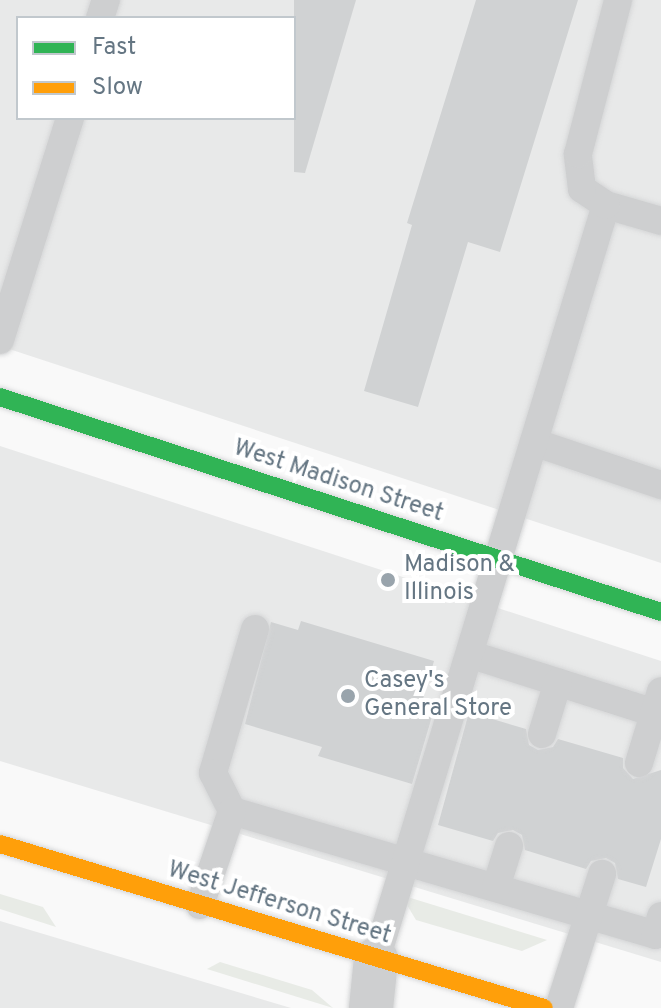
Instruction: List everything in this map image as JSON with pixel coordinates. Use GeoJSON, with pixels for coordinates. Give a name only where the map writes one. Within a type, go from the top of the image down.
{"type":"FeatureCollection","features":[{"type":"Feature","properties":{"kind":"main road","name":"West Madison Street"},"geometry":{"type":"LineString","coordinates":[[0,397],[661,612]]}},
{"type":"Feature","properties":{"kind":"main road","name":"West Jefferson Street"},"geometry":{"type":"LineString","coordinates":[[0,844],[544,1008]]}},
{"type":"Feature","properties":{"kind":"street"},"geometry":{"type":"LineString","coordinates":[[371,1008],[376,959]]}},
{"type":"Feature","properties":{"kind":"lane"},"geometry":{"type":"LineString","coordinates":[[618,0],[578,154],[582,189],[606,205],[661,221]]}},
{"type":"Feature","properties":{"kind":"lane"},"geometry":{"type":"LineString","coordinates":[[0,340],[69,120]]}},
{"type":"Feature","properties":{"kind":"lane"},"geometry":{"type":"LineString","coordinates":[[376,959],[502,560],[606,205]]}},
{"type":"Feature","properties":{"kind":"lane"},"geometry":{"type":"LineString","coordinates":[[536,443],[661,485]]}},
{"type":"Feature","properties":{"kind":"lane"},"geometry":{"type":"LineString","coordinates":[[200,905],[232,811],[213,773],[255,629]]}},
{"type":"Feature","properties":{"kind":"lane"},"geometry":{"type":"LineString","coordinates":[[472,655],[558,682],[659,706],[639,763]]}},
{"type":"Feature","properties":{"kind":"lane"},"geometry":{"type":"LineString","coordinates":[[542,734],[558,682]]}},
{"type":"Feature","properties":{"kind":"lane"},"geometry":{"type":"LineString","coordinates":[[232,811],[655,935],[661,916]]}},
{"type":"Feature","properties":{"kind":"lane"},"geometry":{"type":"LineString","coordinates":[[496,887],[509,846]]}},
{"type":"Feature","properties":{"kind":"lane"},"geometry":{"type":"LineString","coordinates":[[559,1008],[602,874]]}},
{"type":"Feature","properties":{"kind":"shaded area"},"geometry":{"type":"Polygon","coordinates":[[[0,0],[661,0],[661,563],[0,346],[0,0]]]}},
{"type":"Feature","properties":{"kind":"shaded area"},"geometry":{"type":"Polygon","coordinates":[[[0,446],[661,661],[661,962],[0,761],[0,446]]]}},
{"type":"Feature","properties":{"kind":"shaded area"},"geometry":{"type":"Polygon","coordinates":[[[0,894],[43,907],[56,927],[0,909],[0,894]]]}},
{"type":"Feature","properties":{"kind":"shaded area"},"geometry":{"type":"Polygon","coordinates":[[[401,895],[547,940],[522,951],[416,920],[401,895]]]}},
{"type":"Feature","properties":{"kind":"shaded area"},"geometry":{"type":"Polygon","coordinates":[[[0,921],[291,1008],[0,1008],[0,921]]]}},
{"type":"Feature","properties":{"kind":"shaded area"},"geometry":{"type":"Polygon","coordinates":[[[220,962],[312,990],[333,1008],[207,969],[220,962]]]}},
{"type":"Feature","properties":{"kind":"building"},"geometry":{"type":"Polygon","coordinates":[[[294,0],[356,0],[305,173],[294,172],[294,0]]]}},
{"type":"Feature","properties":{"kind":"building"},"geometry":{"type":"Polygon","coordinates":[[[476,0],[578,0],[500,252],[468,242],[418,407],[364,391],[412,225],[407,223],[476,0]]]}},
{"type":"Feature","properties":{"kind":"building"},"geometry":{"type":"Polygon","coordinates":[[[301,621],[434,661],[423,699],[436,703],[412,784],[318,756],[322,747],[245,724],[271,622],[298,630],[301,621]]]}},
{"type":"Feature","properties":{"kind":"building"},"geometry":{"type":"Polygon","coordinates":[[[469,712],[526,729],[529,745],[538,750],[553,747],[558,739],[623,758],[623,768],[633,779],[661,770],[661,839],[646,887],[618,879],[615,863],[606,858],[591,861],[586,869],[525,850],[522,835],[513,830],[498,833],[493,841],[438,825],[469,712]]]}},
{"type":"Feature","properties":{"kind":"traffic: fast"},"geometry":{"type":"LineString","coordinates":[[0,397],[661,612]]}},
{"type":"Feature","properties":{"kind":"traffic: slow"},"geometry":{"type":"LineString","coordinates":[[0,844],[544,1008]]}},
{"type":"Feature","properties":{"kind":"place","name":"Madison & Illinois"},"geometry":{"type":"Point","coordinates":[388,580]}},
{"type":"Feature","properties":{"kind":"place","name":"Casey's General Store"},"geometry":{"type":"Point","coordinates":[348,696]}}]}
